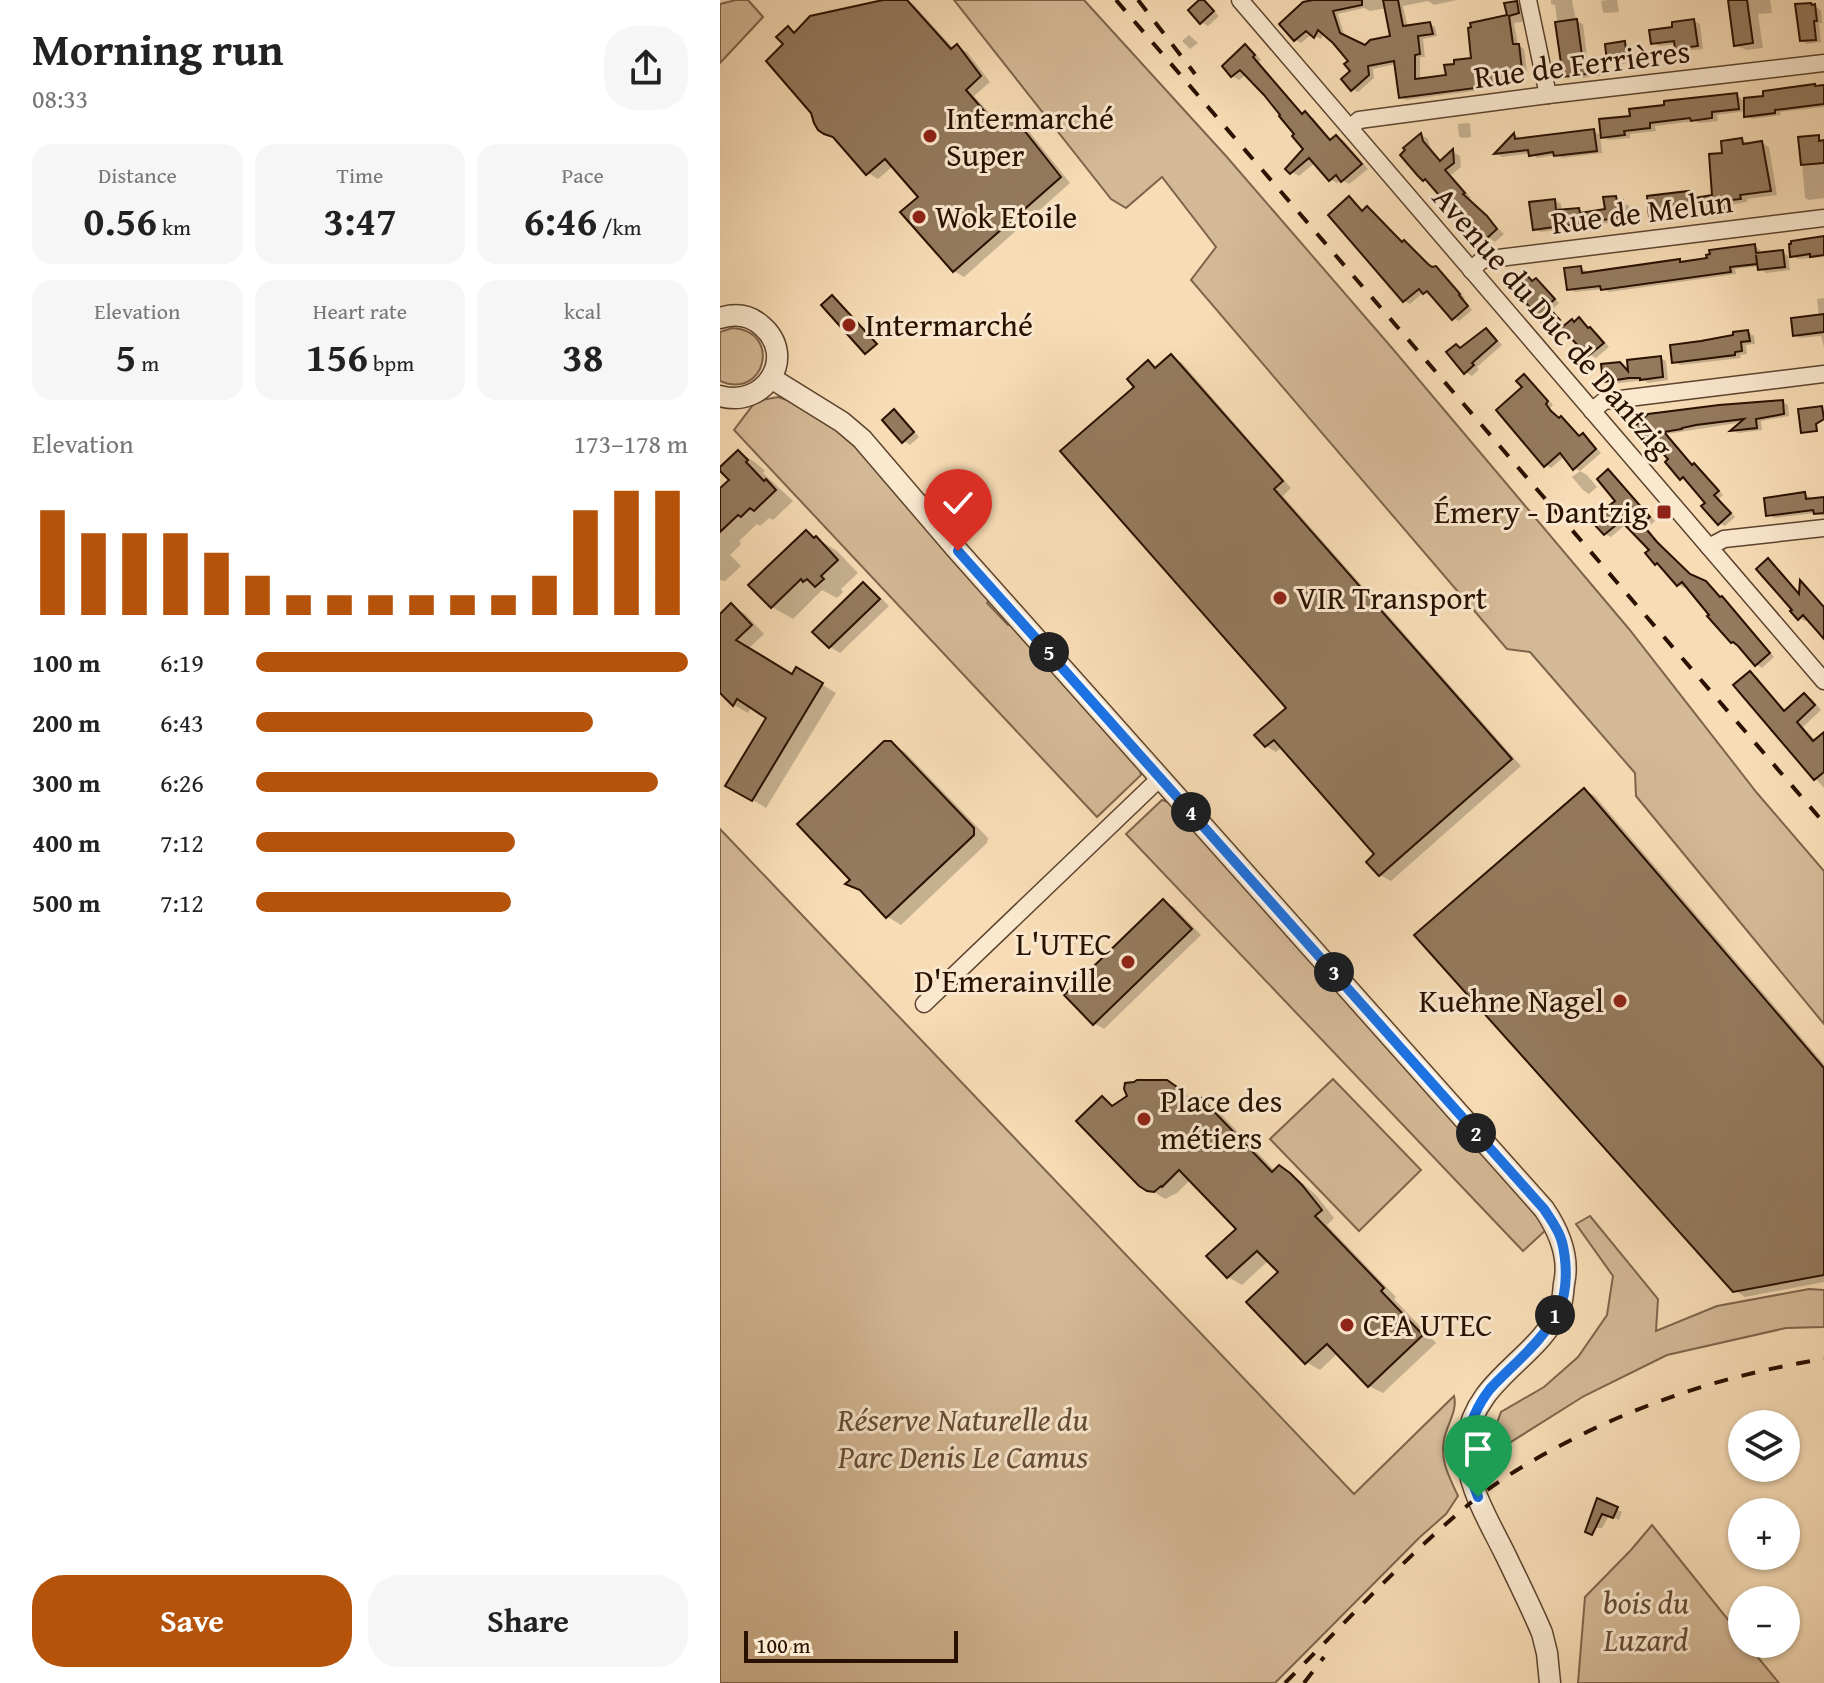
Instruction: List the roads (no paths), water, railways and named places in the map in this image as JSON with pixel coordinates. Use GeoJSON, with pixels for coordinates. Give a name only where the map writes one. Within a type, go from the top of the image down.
{"type":"FeatureCollection","features":[{"type":"Feature","properties":{"kind":"street"},"geometry":{"type":"LineString","coordinates":[[1528,0],[1548,95]]}},
{"type":"Feature","properties":{"kind":"street","name":"Avenue du Duc de Dantzig"},"geometry":{"type":"LineString","coordinates":[[1244,1],[1824,681]]}},
{"type":"Feature","properties":{"kind":"street","name":"Rue de Ferrières"},"geometry":{"type":"LineString","coordinates":[[1350,128],[1359,120],[1824,63]]}},
{"type":"Feature","properties":{"kind":"street","name":"Rue de Melun"},"geometry":{"type":"LineString","coordinates":[[1471,270],[1482,260],[1824,218]]}},
{"type":"Feature","properties":{"kind":"street"},"geometry":{"type":"LineString","coordinates":[[720,318],[735,315],[756,320],[767,330],[777,357],[771,378],[763,388],[751,396],[737,399],[720,396]]}},
{"type":"Feature","properties":{"kind":"street"},"geometry":{"type":"LineString","coordinates":[[1592,411],[1604,401],[1824,374]]}},
{"type":"Feature","properties":{"kind":"street"},"geometry":{"type":"LineString","coordinates":[[771,378],[842,422],[862,439],[1554,1224],[1562,1242],[1566,1276],[1560,1308],[1544,1334],[1483,1398],[1467,1441],[1469,1471],[1478,1497],[1542,1633],[1550,1683]]}},
{"type":"Feature","properties":{"kind":"street"},"geometry":{"type":"LineString","coordinates":[[1709,547],[1724,539],[1824,528]]}},
{"type":"Feature","properties":{"kind":"street"},"geometry":{"type":"LineString","coordinates":[[924,1004],[1160,778]]}},
{"type":"Feature","properties":{"kind":"railway"},"geometry":{"type":"LineString","coordinates":[[1116,0],[1824,823]]}},
{"type":"Feature","properties":{"kind":"railway"},"geometry":{"type":"LineString","coordinates":[[1138,0],[1195,74]]}},
{"type":"Feature","properties":{"kind":"railway"},"geometry":{"type":"LineString","coordinates":[[1285,1683],[1420,1547],[1480,1496],[1517,1470],[1601,1425],[1663,1400],[1726,1380],[1824,1359]]}},
{"type":"Feature","properties":{"kind":"railway"},"geometry":{"type":"LineString","coordinates":[[1304,1683],[1324,1657]]}},
{"type":"Feature","properties":{"kind":"place","name":"Intermarché Super"},"geometry":{"type":"Point","coordinates":[930,136]}},
{"type":"Feature","properties":{"kind":"place","name":"Wok Etoile"},"geometry":{"type":"Point","coordinates":[919,217]}},
{"type":"Feature","properties":{"kind":"place","name":"Intermarché"},"geometry":{"type":"Point","coordinates":[849,325]}},
{"type":"Feature","properties":{"kind":"place","name":"Émery - Dantzig"},"geometry":{"type":"Point","coordinates":[1664,512]}},
{"type":"Feature","properties":{"kind":"place","name":"VIR Transport"},"geometry":{"type":"Point","coordinates":[1280,598]}},
{"type":"Feature","properties":{"kind":"place","name":"L'UTEC D'Emerainville"},"geometry":{"type":"Point","coordinates":[1128,962]}},
{"type":"Feature","properties":{"kind":"place","name":"Kuehne Nagel"},"geometry":{"type":"Point","coordinates":[1620,1001]}},
{"type":"Feature","properties":{"kind":"place","name":"Place des métiers"},"geometry":{"type":"Point","coordinates":[1144,1119]}},
{"type":"Feature","properties":{"kind":"place","name":"CFA UTEC"},"geometry":{"type":"Point","coordinates":[1347,1325]}},
{"type":"Feature","properties":{"kind":"park label","name":"Réserve Naturelle du Parc Denis Le Camus"},"geometry":{"type":"Point","coordinates":[963,1438]}},
{"type":"Feature","properties":{"kind":"park label","name":"bois du Luzard"},"geometry":{"type":"Point","coordinates":[1646,1622]}}]}
